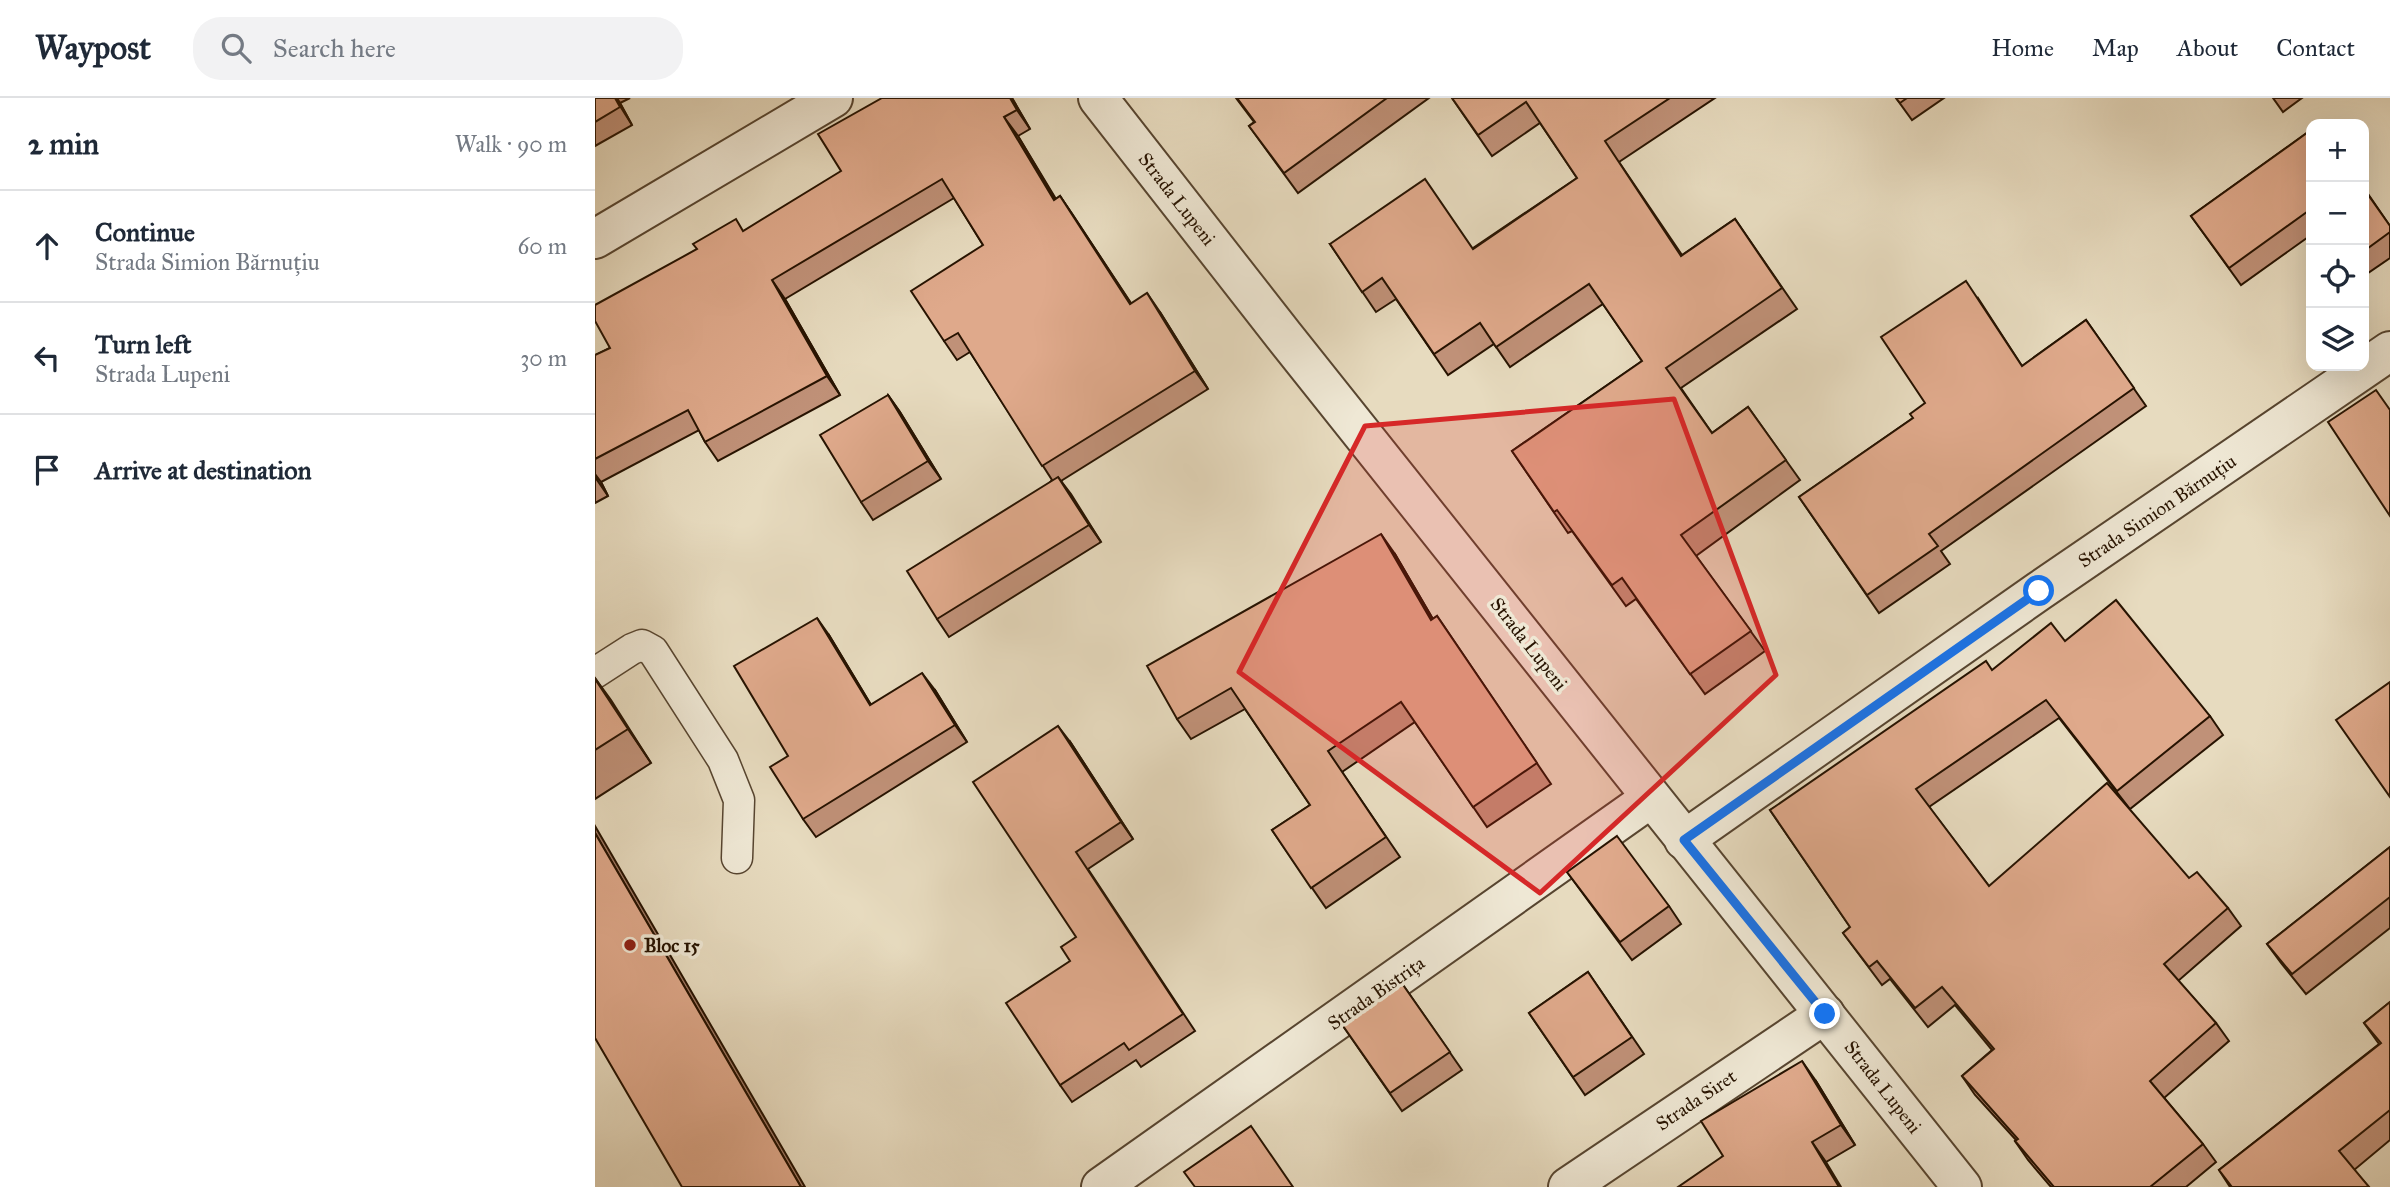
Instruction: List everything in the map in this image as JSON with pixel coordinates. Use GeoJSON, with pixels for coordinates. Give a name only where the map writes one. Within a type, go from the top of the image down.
{"type":"FeatureCollection","features":[{"type":"Feature","properties":{"kind":"street"},"geometry":{"type":"LineString","coordinates":[[595,239],[833,98]]}},
{"type":"Feature","properties":{"kind":"street","name":"Strada Lupeni"},"geometry":{"type":"LineString","coordinates":[[1098,98],[1684,840],[1962,1187]]}},
{"type":"Feature","properties":{"kind":"street","name":"Strada Simion Bărnuțiu"},"geometry":{"type":"LineString","coordinates":[[1684,840],[2039,591],[2390,351]]}},
{"type":"Feature","properties":{"kind":"street","name":"Strada Bistrița"},"geometry":{"type":"LineString","coordinates":[[1101,1187],[1651,798]]}},
{"type":"Feature","properties":{"kind":"street","name":"Strada Siret"},"geometry":{"type":"LineString","coordinates":[[1568,1187],[1825,1014]]}},
{"type":"Feature","properties":{"kind":"lane"},"geometry":{"type":"LineString","coordinates":[[595,673],[642,645],[653,651],[723,760],[739,800],[737,858]]}},
{"type":"Feature","properties":{"kind":"highlighted area"},"geometry":{"type":"Polygon","coordinates":[[[1674,399],[1776,675],[1540,893],[1239,672],[1365,426],[1674,399]]]}},
{"type":"Feature","properties":{"kind":"building"},"geometry":{"type":"Polygon","coordinates":[[[595,98],[615,98],[620,107],[595,122],[595,98]]]}},
{"type":"Feature","properties":{"kind":"building"},"geometry":{"type":"Polygon","coordinates":[[[882,98],[1010,98],[1017,110],[1004,117],[1054,200],[1060,196],[1130,304],[1147,293],[1195,371],[1042,466],[958,333],[944,341],[911,291],[983,245],[942,179],[772,280],[827,376],[705,442],[688,410],[595,459],[595,355],[610,348],[595,321],[595,305],[697,249],[693,244],[736,219],[743,231],[841,171],[818,134],[882,98]]]}},
{"type":"Feature","properties":{"kind":"building"},"geometry":{"type":"Polygon","coordinates":[[[1237,98],[1387,98],[1284,173],[1249,126],[1255,122],[1237,98]]]}},
{"type":"Feature","properties":{"kind":"building"},"geometry":{"type":"Polygon","coordinates":[[[1452,98],[1670,98],[1605,141],[1681,256],[1735,219],[1782,288],[1666,368],[1712,433],[1748,407],[1786,460],[1681,535],[1751,631],[1690,674],[1622,578],[1612,585],[1557,510],[1554,512],[1512,451],[1642,361],[1589,284],[1496,347],[1480,323],[1434,354],[1382,278],[1362,292],[1330,244],[1425,179],[1473,249],[1577,178],[1526,102],[1478,135],[1452,98]]]}},
{"type":"Feature","properties":{"kind":"building"},"geometry":{"type":"Polygon","coordinates":[[[2306,134],[2306,213],[2229,268],[2191,216],[2306,134]]]}},
{"type":"Feature","properties":{"kind":"building"},"geometry":{"type":"Polygon","coordinates":[[[2369,196],[2390,226],[2390,232],[2369,247],[2369,196]]]}},
{"type":"Feature","properties":{"kind":"building"},"geometry":{"type":"Polygon","coordinates":[[[1966,281],[2022,366],[2086,320],[2134,388],[1929,534],[1938,546],[1867,595],[1799,497],[1913,418],[1910,414],[1925,403],[1881,337],[1966,281]]]}},
{"type":"Feature","properties":{"kind":"building"},"geometry":{"type":"Polygon","coordinates":[[[2376,390],[2390,410],[2390,516],[2328,422],[2376,390]]]}},
{"type":"Feature","properties":{"kind":"building"},"geometry":{"type":"Polygon","coordinates":[[[888,395],[928,461],[861,502],[820,435],[888,395]]]}},
{"type":"Feature","properties":{"kind":"building"},"geometry":{"type":"Polygon","coordinates":[[[1058,477],[1089,525],[937,619],[907,571],[1058,477]]]}},
{"type":"Feature","properties":{"kind":"building"},"geometry":{"type":"Polygon","coordinates":[[[1381,534],[1431,620],[1437,616],[1537,763],[1473,807],[1401,702],[1328,751],[1386,837],[1311,888],[1272,830],[1310,805],[1231,688],[1177,719],[1147,666],[1381,534]]]}},
{"type":"Feature","properties":{"kind":"building"},"geometry":{"type":"Polygon","coordinates":[[[2116,600],[2210,716],[2117,791],[2046,700],[1916,789],[1989,886],[2107,783],[2189,878],[2197,872],[2228,908],[2164,964],[2216,1023],[2150,1081],[2203,1144],[2150,1187],[2054,1187],[2015,1141],[2018,1139],[1962,1076],[1994,1049],[1942,987],[1915,1008],[1877,961],[1869,967],[1843,933],[1850,927],[1770,810],[1986,661],[1992,670],[2051,623],[2065,641],[2116,600]]]}},
{"type":"Feature","properties":{"kind":"building"},"geometry":{"type":"Polygon","coordinates":[[[817,618],[870,705],[922,673],[955,725],[803,819],[770,767],[788,756],[734,666],[817,618]]]}},
{"type":"Feature","properties":{"kind":"building"},"geometry":{"type":"Polygon","coordinates":[[[595,679],[628,729],[595,750],[595,679]]]}},
{"type":"Feature","properties":{"kind":"building"},"geometry":{"type":"Polygon","coordinates":[[[2390,682],[2390,797],[2336,720],[2390,682]]]}},
{"type":"Feature","properties":{"kind":"building"},"geometry":{"type":"Polygon","coordinates":[[[1058,726],[1121,822],[1076,852],[1183,1014],[1129,1050],[1124,1043],[1060,1085],[1006,1003],[1070,961],[1061,947],[1076,937],[973,782],[1058,726]]]}},
{"type":"Feature","properties":{"kind":"building","name":"Bloc 15"},"geometry":{"type":"Polygon","coordinates":[[[595,833],[801,1187],[682,1187],[595,1038],[595,833]]]}},
{"type":"Feature","properties":{"kind":"building"},"geometry":{"type":"Polygon","coordinates":[[[1617,836],[1669,906],[1620,942],[1567,872],[1617,836]]]}},
{"type":"Feature","properties":{"kind":"building"},"geometry":{"type":"Polygon","coordinates":[[[2390,847],[2390,897],[2292,974],[2267,944],[2390,847]]]}},
{"type":"Feature","properties":{"kind":"building"},"geometry":{"type":"Polygon","coordinates":[[[1588,972],[1632,1037],[1573,1077],[1529,1013],[1588,972]]]}},
{"type":"Feature","properties":{"kind":"building"},"geometry":{"type":"Polygon","coordinates":[[[1401,982],[1450,1052],[1390,1093],[1341,1023],[1401,982]]]}},
{"type":"Feature","properties":{"kind":"building"},"geometry":{"type":"Polygon","coordinates":[[[2390,1002],[2390,1110],[2339,1151],[2369,1187],[2232,1187],[2219,1170],[2381,1043],[2364,1023],[2390,1002]]]}},
{"type":"Feature","properties":{"kind":"building"},"geometry":{"type":"Polygon","coordinates":[[[1802,1061],[1841,1125],[1812,1142],[1839,1187],[1678,1187],[1723,1156],[1701,1121],[1802,1061]]]}},
{"type":"Feature","properties":{"kind":"building"},"geometry":{"type":"Polygon","coordinates":[[[1251,1126],[1293,1187],[1195,1187],[1184,1172],[1251,1126]]]}},
{"type":"Feature","properties":{"kind":"place","name":"Bloc 15"},"geometry":{"type":"Point","coordinates":[630,945]}},
{"type":"Feature","properties":{"kind":"route"},"geometry":{"type":"LineString","coordinates":[[1825,1014],[1684,840],[2039,591]]}}]}
